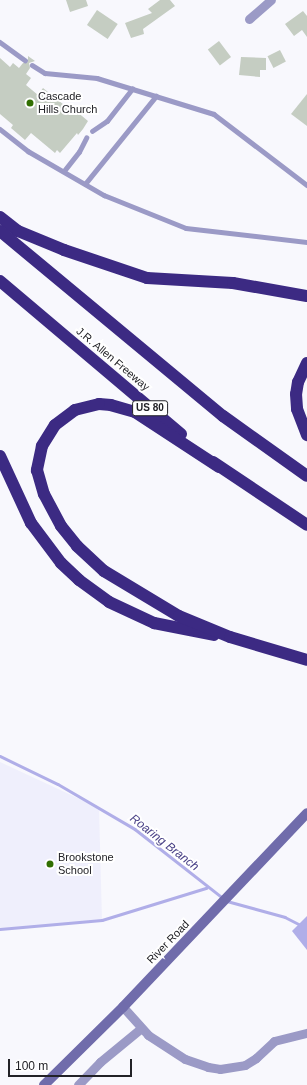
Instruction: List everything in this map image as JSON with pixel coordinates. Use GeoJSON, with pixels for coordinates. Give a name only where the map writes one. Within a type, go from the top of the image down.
{"type":"FeatureCollection","features":[{"type":"Feature","properties":{"kind":"highway"},"geometry":{"type":"LineString","coordinates":[[0,217],[18,231],[147,278],[233,283],[307,296]]}},
{"type":"Feature","properties":{"kind":"highway"},"geometry":{"type":"LineString","coordinates":[[0,231],[223,416],[307,476]]}},
{"type":"Feature","properties":{"kind":"highway","name":"J.R. Allen Freeway"},"geometry":{"type":"LineString","coordinates":[[0,281],[219,467],[307,525]]}},
{"type":"Feature","properties":{"kind":"highway"},"geometry":{"type":"LineString","coordinates":[[307,363],[298,382],[296,394],[297,409],[307,435]]}},
{"type":"Feature","properties":{"kind":"highway"},"geometry":{"type":"LineString","coordinates":[[219,467],[135,412],[111,404],[99,404],[75,410],[55,425],[42,446],[37,470],[39,482],[55,516],[69,536],[95,563],[146,598],[230,637],[307,660]]}},
{"type":"Feature","properties":{"kind":"highway"},"geometry":{"type":"LineString","coordinates":[[0,456],[31,523],[60,563],[88,588],[109,602],[154,623],[189,632],[230,637]]}},
{"type":"Feature","properties":{"kind":"main road","name":"River Road"},"geometry":{"type":"LineString","coordinates":[[44,1085],[123,1007],[248,878],[307,813]]}},
{"type":"Feature","properties":{"kind":"street"},"geometry":{"type":"LineString","coordinates":[[249,19],[271,0]]}},
{"type":"Feature","properties":{"kind":"street"},"geometry":{"type":"LineString","coordinates":[[123,1007],[140,1029],[185,1059],[196,1064],[220,1069],[245,1064],[256,1058],[274,1041],[307,1033]]}},
{"type":"Feature","properties":{"kind":"street"},"geometry":{"type":"LineString","coordinates":[[78,1085],[100,1062],[140,1029]]}},
{"type":"Feature","properties":{"kind":"lane"},"geometry":{"type":"LineString","coordinates":[[0,42],[25,60]]}},
{"type":"Feature","properties":{"kind":"lane"},"geometry":{"type":"LineString","coordinates":[[32,65],[45,73],[97,78],[214,114],[307,185]]}},
{"type":"Feature","properties":{"kind":"lane"},"geometry":{"type":"LineString","coordinates":[[92,131],[107,121],[132,89]]}},
{"type":"Feature","properties":{"kind":"lane"},"geometry":{"type":"LineString","coordinates":[[85,184],[156,96]]}},
{"type":"Feature","properties":{"kind":"lane"},"geometry":{"type":"LineString","coordinates":[[0,129],[28,151],[104,195],[186,228],[307,242]]}},
{"type":"Feature","properties":{"kind":"lane"},"geometry":{"type":"LineString","coordinates":[[64,172],[86,138]]}},
{"type":"Feature","properties":{"kind":"shaded area","name":"Brookstone School"},"geometry":{"type":"Polygon","coordinates":[[[0,762],[99,808],[102,920],[0,929],[0,762]]]}},
{"type":"Feature","properties":{"kind":"water"},"geometry":{"type":"Polygon","coordinates":[[[307,916],[307,950],[292,931],[307,916]]]}},
{"type":"Feature","properties":{"kind":"building"},"geometry":{"type":"Polygon","coordinates":[[[66,0],[86,0],[88,6],[70,12],[66,0]]]}},
{"type":"Feature","properties":{"kind":"building"},"geometry":{"type":"Polygon","coordinates":[[[160,0],[170,0],[175,6],[143,29],[144,34],[131,38],[125,23],[152,13],[148,9],[160,0]]]}},
{"type":"Feature","properties":{"kind":"building"},"geometry":{"type":"Polygon","coordinates":[[[97,10],[118,24],[108,39],[87,25],[97,10]]]}},
{"type":"Feature","properties":{"kind":"building"},"geometry":{"type":"Polygon","coordinates":[[[303,11],[307,16],[307,37],[302,30],[294,36],[285,24],[303,11]]]}},
{"type":"Feature","properties":{"kind":"building"},"geometry":{"type":"Polygon","coordinates":[[[219,41],[231,57],[220,65],[208,49],[219,41]]]}},
{"type":"Feature","properties":{"kind":"building"},"geometry":{"type":"Polygon","coordinates":[[[280,50],[286,62],[273,68],[268,56],[280,50]]]}},
{"type":"Feature","properties":{"kind":"building","name":"Cascade Hills Church"},"geometry":{"type":"Polygon","coordinates":[[[28,56],[35,61],[29,63],[30,68],[26,74],[31,78],[26,85],[38,95],[43,88],[74,113],[76,111],[88,121],[78,135],[77,133],[60,153],[57,150],[55,153],[31,133],[25,140],[11,128],[13,125],[0,114],[0,58],[10,67],[13,63],[19,68],[23,63],[28,62],[28,56]]]}},
{"type":"Feature","properties":{"kind":"building"},"geometry":{"type":"Polygon","coordinates":[[[241,57],[266,58],[266,70],[260,70],[260,77],[239,75],[241,57]]]}},
{"type":"Feature","properties":{"kind":"building"},"geometry":{"type":"Polygon","coordinates":[[[307,94],[307,126],[291,114],[307,94]]]}},
{"type":"Feature","properties":{"kind":"waterway","name":"Roaring Branch"},"geometry":{"type":"LineString","coordinates":[[0,756],[58,784],[135,829],[223,898]]}},
{"type":"Feature","properties":{"kind":"waterway"},"geometry":{"type":"LineString","coordinates":[[0,929],[102,920],[206,888]]}},
{"type":"Feature","properties":{"kind":"waterway","name":"Roaring Branch"},"geometry":{"type":"LineString","coordinates":[[227,901],[285,917],[299,924]]}},
{"type":"Feature","properties":{"kind":"place","name":"Cascade Hills Church"},"geometry":{"type":"Point","coordinates":[30,103]}},
{"type":"Feature","properties":{"kind":"place","name":"Brookstone School"},"geometry":{"type":"Point","coordinates":[50,864]}}]}
